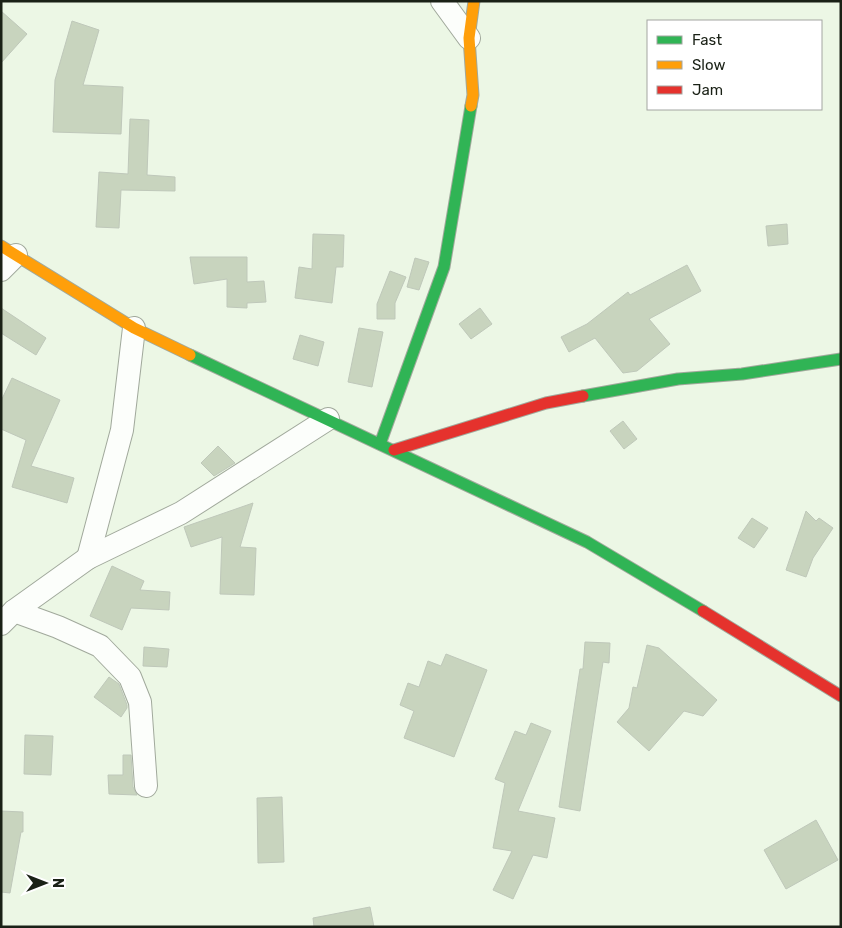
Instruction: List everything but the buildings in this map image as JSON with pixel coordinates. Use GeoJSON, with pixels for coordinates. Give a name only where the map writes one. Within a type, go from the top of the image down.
{"type":"FeatureCollection","features":[{"type":"Feature","properties":{"kind":"main road"},"geometry":{"type":"LineString","coordinates":[[380,444],[444,267],[473,95],[469,38],[474,1]]}},
{"type":"Feature","properties":{"kind":"main road"},"geometry":{"type":"LineString","coordinates":[[6,257],[134,328],[588,542],[841,696]]}},
{"type":"Feature","properties":{"kind":"main road"},"geometry":{"type":"LineString","coordinates":[[394,450],[546,403],[678,379],[742,374],[841,359]]}},
{"type":"Feature","properties":{"kind":"street"},"geometry":{"type":"LineString","coordinates":[[442,1],[469,38]]}},
{"type":"Feature","properties":{"kind":"street"},"geometry":{"type":"LineString","coordinates":[[88,558],[122,430],[134,328]]}},
{"type":"Feature","properties":{"kind":"street"},"geometry":{"type":"LineString","coordinates":[[8,618],[88,558],[180,513],[328,419]]}},
{"type":"Feature","properties":{"kind":"street"},"geometry":{"type":"LineString","coordinates":[[8,618],[58,627],[100,646],[130,677],[140,702],[146,786]]}},
{"type":"Feature","properties":{"kind":"traffic: fast"},"geometry":{"type":"LineString","coordinates":[[380,444],[444,267],[471,106]]}},
{"type":"Feature","properties":{"kind":"traffic: fast"},"geometry":{"type":"LineString","coordinates":[[190,355],[587,542],[703,611]]}},
{"type":"Feature","properties":{"kind":"traffic: fast"},"geometry":{"type":"LineString","coordinates":[[583,396],[678,379],[742,374],[841,359]]}},
{"type":"Feature","properties":{"kind":"traffic: slow"},"geometry":{"type":"LineString","coordinates":[[471,106],[473,95],[469,38],[474,1]]}},
{"type":"Feature","properties":{"kind":"traffic: slow"},"geometry":{"type":"LineString","coordinates":[[1,246],[134,328],[190,355]]}},
{"type":"Feature","properties":{"kind":"traffic: jam"},"geometry":{"type":"LineString","coordinates":[[394,450],[546,403],[583,396]]}},
{"type":"Feature","properties":{"kind":"traffic: jam"},"geometry":{"type":"LineString","coordinates":[[703,611],[841,696]]}}]}
